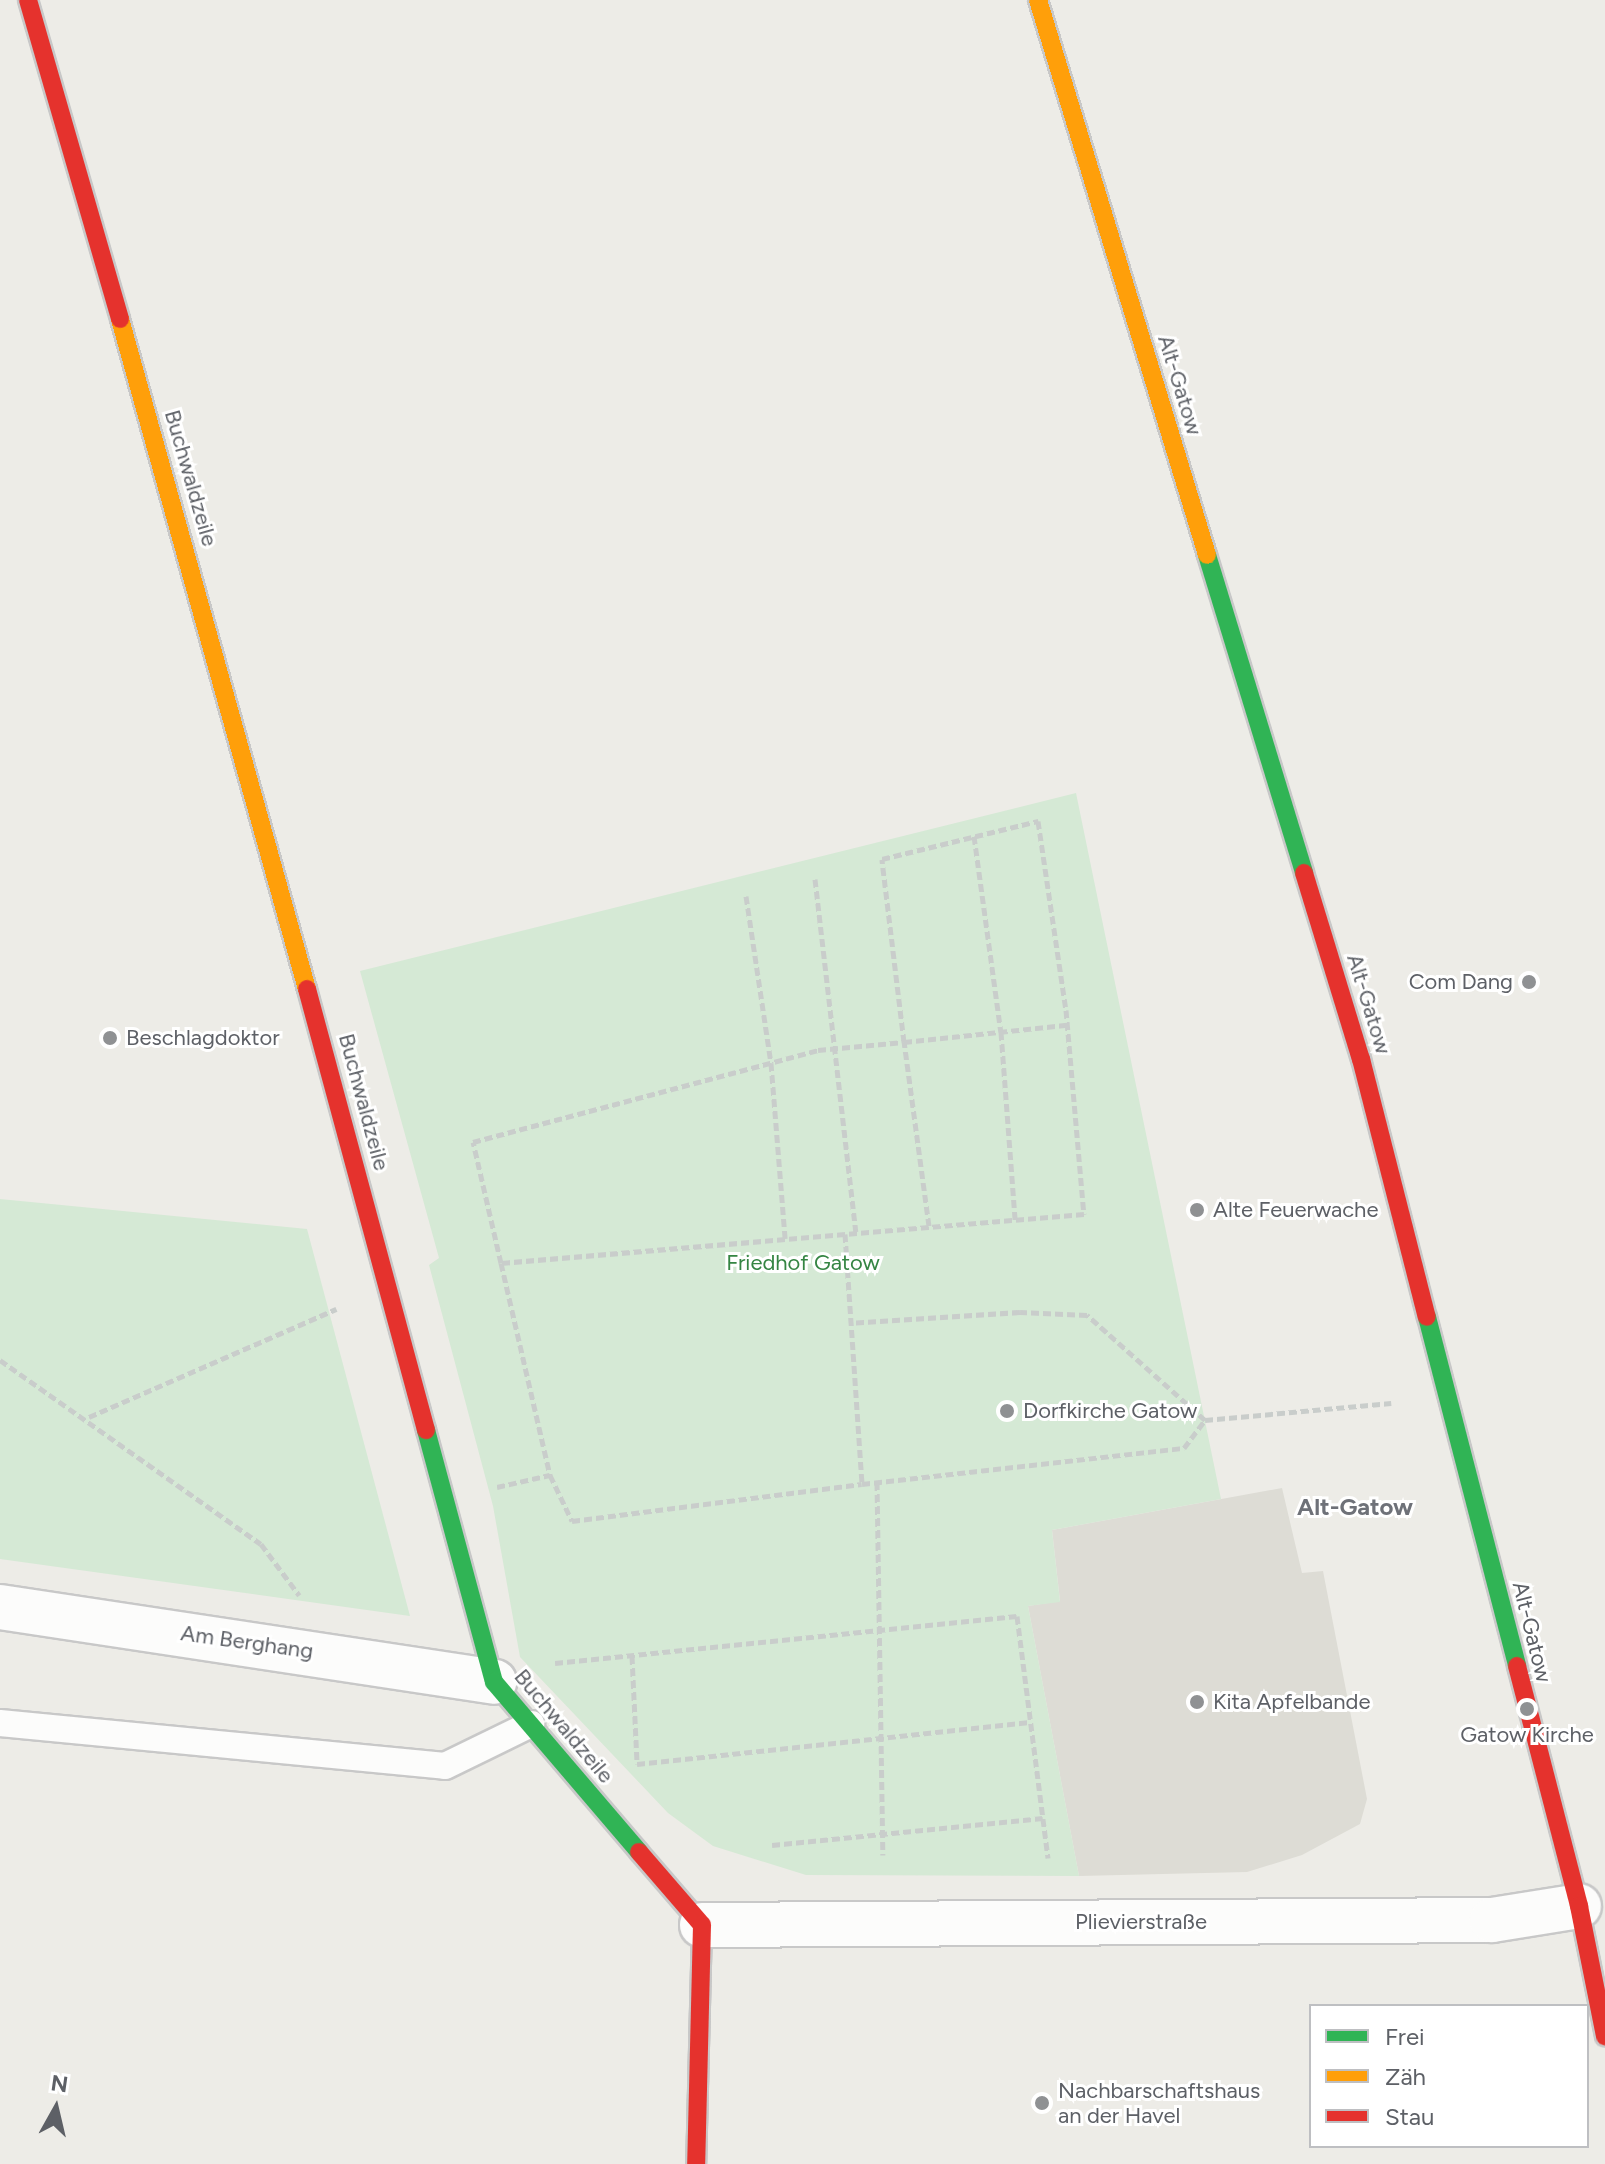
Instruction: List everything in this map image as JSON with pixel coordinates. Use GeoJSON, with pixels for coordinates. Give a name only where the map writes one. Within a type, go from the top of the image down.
{"type":"FeatureCollection","features":[{"type":"Feature","properties":{"kind":"street","name":"Buchwaldzeile"},"geometry":{"type":"LineString","coordinates":[[28,0],[81,173],[390,1286],[494,1682],[702,1925]]}},
{"type":"Feature","properties":{"kind":"street","name":"Alt-Gatow"},"geometry":{"type":"LineString","coordinates":[[1038,0],[1361,1059],[1579,1906],[1605,2036]]}},
{"type":"Feature","properties":{"kind":"street","name":"Am Berghang"},"geometry":{"type":"LineString","coordinates":[[0,1607],[344,1656],[494,1682]]}},
{"type":"Feature","properties":{"kind":"street","name":"Plievierstraße"},"geometry":{"type":"LineString","coordinates":[[702,1925],[1492,1920],[1579,1906]]}},
{"type":"Feature","properties":{"kind":"street"},"geometry":{"type":"LineString","coordinates":[[696,2164],[702,1925]]}},
{"type":"Feature","properties":{"kind":"lane"},"geometry":{"type":"LineString","coordinates":[[0,1723],[445,1766],[531,1724]]}},
{"type":"Feature","properties":{"kind":"path"},"geometry":{"type":"LineString","coordinates":[[501,1263],[1084,1214],[1067,1025],[1038,821],[882,859],[929,1226]]}},
{"type":"Feature","properties":{"kind":"path"},"geometry":{"type":"LineString","coordinates":[[974,836],[1001,1032],[1015,1219]]}},
{"type":"Feature","properties":{"kind":"path"},"geometry":{"type":"LineString","coordinates":[[815,879],[856,1232]]}},
{"type":"Feature","properties":{"kind":"path"},"geometry":{"type":"LineString","coordinates":[[746,896],[771,1063],[785,1238]]}},
{"type":"Feature","properties":{"kind":"path"},"geometry":{"type":"LineString","coordinates":[[1067,1025],[837,1048],[473,1142],[550,1475],[572,1521],[877,1482],[1184,1448],[1205,1420]]}},
{"type":"Feature","properties":{"kind":"path"},"geometry":{"type":"LineString","coordinates":[[845,1234],[862,1484]]}},
{"type":"Feature","properties":{"kind":"path"},"geometry":{"type":"LineString","coordinates":[[88,1418],[390,1286]]}},
{"type":"Feature","properties":{"kind":"path"},"geometry":{"type":"LineString","coordinates":[[852,1323],[1020,1312],[1087,1315],[1205,1420],[1393,1402]]}},
{"type":"Feature","properties":{"kind":"path"},"geometry":{"type":"LineString","coordinates":[[0,1360],[88,1418],[261,1544],[344,1656]]}},
{"type":"Feature","properties":{"kind":"path"},"geometry":{"type":"LineString","coordinates":[[877,1482],[883,1855]]}},
{"type":"Feature","properties":{"kind":"path"},"geometry":{"type":"LineString","coordinates":[[555,1663],[1017,1616],[1048,1858]]}},
{"type":"Feature","properties":{"kind":"path"},"geometry":{"type":"LineString","coordinates":[[632,1656],[637,1764],[1030,1722]]}},
{"type":"Feature","properties":{"kind":"path"},"geometry":{"type":"LineString","coordinates":[[772,1845],[1043,1818]]}},
{"type":"Feature","properties":{"kind":"shaded area","name":"Kita Apfelbande"},"geometry":{"type":"Polygon","coordinates":[[[1282,1488],[1302,1573],[1323,1571],[1367,1799],[1360,1824],[1302,1855],[1247,1872],[1079,1876],[1028,1606],[1060,1601],[1052,1530],[1282,1488]]]}},
{"type":"Feature","properties":{"kind":"green space","name":"Friedhof Gatow"},"geometry":{"type":"Polygon","coordinates":[[[1076,793],[1221,1499],[1052,1530],[1060,1602],[1028,1606],[1079,1876],[806,1875],[713,1846],[668,1813],[520,1657],[493,1506],[429,1265],[439,1258],[360,971],[1076,793]]]}},
{"type":"Feature","properties":{"kind":"green space"},"geometry":{"type":"Polygon","coordinates":[[[0,1199],[307,1229],[410,1616],[0,1559],[0,1199]]]}},
{"type":"Feature","properties":{"kind":"traffic: fast"},"geometry":{"type":"LineString","coordinates":[[1207,555],[1304,873]]}},
{"type":"Feature","properties":{"kind":"traffic: fast"},"geometry":{"type":"LineString","coordinates":[[1427,1317],[1517,1666]]}},
{"type":"Feature","properties":{"kind":"traffic: fast"},"geometry":{"type":"LineString","coordinates":[[426,1430],[494,1682],[639,1852]]}},
{"type":"Feature","properties":{"kind":"traffic: slow"},"geometry":{"type":"LineString","coordinates":[[1038,0],[1207,555]]}},
{"type":"Feature","properties":{"kind":"traffic: slow"},"geometry":{"type":"LineString","coordinates":[[120,319],[307,989]]}},
{"type":"Feature","properties":{"kind":"traffic: jam"},"geometry":{"type":"LineString","coordinates":[[28,0],[120,319]]}},
{"type":"Feature","properties":{"kind":"traffic: jam"},"geometry":{"type":"LineString","coordinates":[[1304,873],[1361,1059],[1427,1317]]}},
{"type":"Feature","properties":{"kind":"traffic: jam"},"geometry":{"type":"LineString","coordinates":[[307,989],[426,1430]]}},
{"type":"Feature","properties":{"kind":"traffic: jam"},"geometry":{"type":"LineString","coordinates":[[1517,1666],[1579,1906],[1605,2036]]}},
{"type":"Feature","properties":{"kind":"traffic: jam"},"geometry":{"type":"LineString","coordinates":[[639,1852],[702,1925],[696,2164]]}},
{"type":"Feature","properties":{"kind":"place","name":"Com Dang"},"geometry":{"type":"Point","coordinates":[1529,982]}},
{"type":"Feature","properties":{"kind":"place","name":"Beschlagdoktor"},"geometry":{"type":"Point","coordinates":[110,1038]}},
{"type":"Feature","properties":{"kind":"place","name":"Alte Feuerwache"},"geometry":{"type":"Point","coordinates":[1197,1210]}},
{"type":"Feature","properties":{"kind":"place","name":"Dorfkirche Gatow"},"geometry":{"type":"Point","coordinates":[1007,1411]}},
{"type":"Feature","properties":{"kind":"place","name":"Kita Apfelbande"},"geometry":{"type":"Point","coordinates":[1197,1702]}},
{"type":"Feature","properties":{"kind":"place","name":"Gatow Kirche"},"geometry":{"type":"Point","coordinates":[1527,1709]}},
{"type":"Feature","properties":{"kind":"place","name":"Nachbarschaftshaus an der Havel"},"geometry":{"type":"Point","coordinates":[1042,2103]}},
{"type":"Feature","properties":{"kind":"district","name":"Alt-Gatow"},"geometry":{"type":"Point","coordinates":[1355,1507]}}]}
